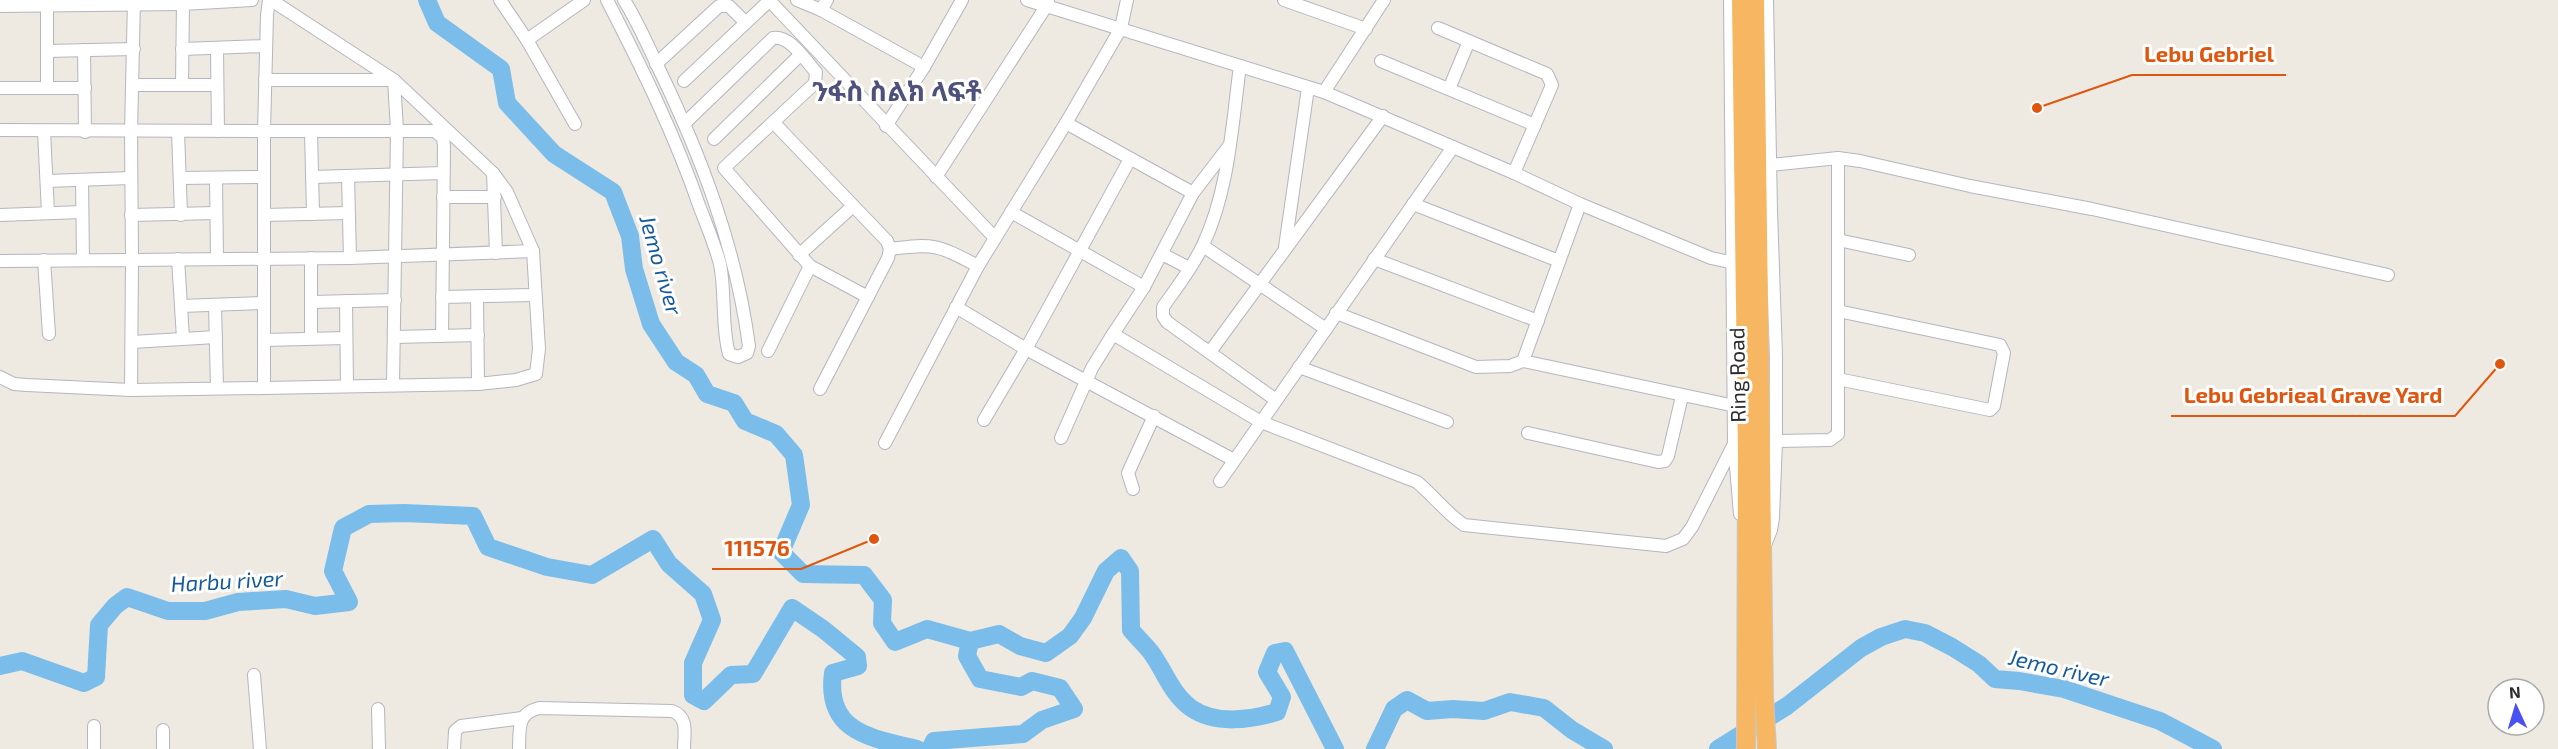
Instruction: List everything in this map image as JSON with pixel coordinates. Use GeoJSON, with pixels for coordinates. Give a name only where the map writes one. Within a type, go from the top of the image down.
{"type":"FeatureCollection","features":[{"type":"Feature","properties":{"kind":"highway","name":"Ring Road"},"geometry":{"type":"LineString","coordinates":[[1741,0],[1753,263]]}},
{"type":"Feature","properties":{"kind":"highway","name":"Ring Road"},"geometry":{"type":"LineString","coordinates":[[1746,749],[1754,550],[1755,0]]}},
{"type":"Feature","properties":{"kind":"highway","name":"Ring Road"},"geometry":{"type":"LineString","coordinates":[[1754,550],[1767,749]]}},
{"type":"Feature","properties":{"kind":"street"},"geometry":{"type":"LineString","coordinates":[[0,6],[252,0]]}},
{"type":"Feature","properties":{"kind":"street"},"geometry":{"type":"LineString","coordinates":[[0,377],[14,384],[132,390],[217,388],[264,388],[478,384],[526,379],[536,374],[539,349],[533,251],[516,209],[493,173],[441,129],[394,80],[270,0],[266,46],[264,131],[264,388]]}},
{"type":"Feature","properties":{"kind":"street"},"geometry":{"type":"LineString","coordinates":[[500,0],[527,40],[575,124]]}},
{"type":"Feature","properties":{"kind":"street"},"geometry":{"type":"LineString","coordinates":[[527,40],[584,0]]}},
{"type":"Feature","properties":{"kind":"street"},"geometry":{"type":"LineString","coordinates":[[607,0],[643,70],[692,184],[719,262],[725,300],[725,340],[729,354],[738,357],[747,353],[749,346],[743,300],[733,258],[707,178],[685,123],[628,2]]}},
{"type":"Feature","properties":{"kind":"street"},"geometry":{"type":"LineString","coordinates":[[684,81],[769,0],[886,126],[995,238]]}},
{"type":"Feature","properties":{"kind":"street"},"geometry":{"type":"LineString","coordinates":[[797,0],[824,5],[924,67]]}},
{"type":"Feature","properties":{"kind":"street"},"geometry":{"type":"LineString","coordinates":[[886,126],[924,67],[962,0]]}},
{"type":"Feature","properties":{"kind":"street"},"geometry":{"type":"LineString","coordinates":[[1027,0],[1047,2],[1121,28],[1324,92],[1514,173],[1580,204],[1711,258],[1753,263]]}},
{"type":"Feature","properties":{"kind":"street"},"geometry":{"type":"LineString","coordinates":[[885,443],[978,266],[1121,28],[1127,0]]}},
{"type":"Feature","properties":{"kind":"street"},"geometry":{"type":"LineString","coordinates":[[1284,0],[1366,28]]}},
{"type":"Feature","properties":{"kind":"street"},"geometry":{"type":"LineString","coordinates":[[1324,92],[1384,0]]}},
{"type":"Feature","properties":{"kind":"street"},"geometry":{"type":"LineString","coordinates":[[1730,0],[1753,263],[1776,356],[1776,441],[1772,524],[1754,550],[1741,527],[1734,444],[1735,406],[1753,263],[1770,165],[1767,0]]}},
{"type":"Feature","properties":{"kind":"street"},"geometry":{"type":"LineString","coordinates":[[182,85],[183,2]]}},
{"type":"Feature","properties":{"kind":"street"},"geometry":{"type":"LineString","coordinates":[[936,177],[1047,2]]}},
{"type":"Feature","properties":{"kind":"street"},"geometry":{"type":"LineString","coordinates":[[132,390],[131,132],[134,3]]}},
{"type":"Feature","properties":{"kind":"street"},"geometry":{"type":"LineString","coordinates":[[47,5],[47,88]]}},
{"type":"Feature","properties":{"kind":"street"},"geometry":{"type":"LineString","coordinates":[[656,64],[719,6],[729,6],[745,22]]}},
{"type":"Feature","properties":{"kind":"street"},"geometry":{"type":"LineString","coordinates":[[1438,28],[1547,74],[1550,78],[1552,85],[1514,173]]}},
{"type":"Feature","properties":{"kind":"street"},"geometry":{"type":"LineString","coordinates":[[685,123],[773,38],[779,37],[786,40],[816,72],[815,83],[724,168],[810,266],[868,297]]}},
{"type":"Feature","properties":{"kind":"street"},"geometry":{"type":"LineString","coordinates":[[1449,90],[1470,41]]}},
{"type":"Feature","properties":{"kind":"street"},"geometry":{"type":"LineString","coordinates":[[182,49],[266,46]]}},
{"type":"Feature","properties":{"kind":"street"},"geometry":{"type":"LineString","coordinates":[[217,48],[218,131]]}},
{"type":"Feature","properties":{"kind":"street"},"geometry":{"type":"LineString","coordinates":[[47,51],[134,49]]}},
{"type":"Feature","properties":{"kind":"street"},"geometry":{"type":"LineString","coordinates":[[84,50],[85,132]]}},
{"type":"Feature","properties":{"kind":"street"},"geometry":{"type":"LineString","coordinates":[[714,139],[800,55]]}},
{"type":"Feature","properties":{"kind":"street"},"geometry":{"type":"LineString","coordinates":[[1381,61],[1535,125]]}},
{"type":"Feature","properties":{"kind":"street"},"geometry":{"type":"LineString","coordinates":[[1240,66],[1224,182],[1214,218],[1203,246],[1163,307],[1163,316],[1167,322],[1276,400]]}},
{"type":"Feature","properties":{"kind":"street"},"geometry":{"type":"LineString","coordinates":[[265,80],[330,78],[394,80]]}},
{"type":"Feature","properties":{"kind":"street"},"geometry":{"type":"LineString","coordinates":[[393,385],[397,130],[394,80]]}},
{"type":"Feature","properties":{"kind":"street"},"geometry":{"type":"LineString","coordinates":[[132,85],[217,85]]}},
{"type":"Feature","properties":{"kind":"street"},"geometry":{"type":"LineString","coordinates":[[0,88],[85,88]]}},
{"type":"Feature","properties":{"kind":"street"},"geometry":{"type":"LineString","coordinates":[[1285,249],[1308,88]]}},
{"type":"Feature","properties":{"kind":"street"},"geometry":{"type":"LineString","coordinates":[[1210,352],[1383,116]]}},
{"type":"Feature","properties":{"kind":"street"},"geometry":{"type":"LineString","coordinates":[[774,123],[887,241],[890,249],[888,258],[820,389]]}},
{"type":"Feature","properties":{"kind":"street"},"geometry":{"type":"LineString","coordinates":[[1066,123],[1193,193]]}},
{"type":"Feature","properties":{"kind":"street"},"geometry":{"type":"LineString","coordinates":[[0,130],[131,132],[435,131],[441,129]]}},
{"type":"Feature","properties":{"kind":"street"},"geometry":{"type":"LineString","coordinates":[[441,129],[443,138],[442,336]]}},
{"type":"Feature","properties":{"kind":"street"},"geometry":{"type":"LineString","coordinates":[[44,131],[48,213]]}},
{"type":"Feature","properties":{"kind":"street"},"geometry":{"type":"LineString","coordinates":[[178,131],[181,215]]}},
{"type":"Feature","properties":{"kind":"street"},"geometry":{"type":"LineString","coordinates":[[311,131],[313,214]]}},
{"type":"Feature","properties":{"kind":"street"},"geometry":{"type":"LineString","coordinates":[[1061,438],[1099,356],[1144,287],[1193,193],[1229,146]]}},
{"type":"Feature","properties":{"kind":"street"},"geometry":{"type":"LineString","coordinates":[[1220,481],[1453,147]]}},
{"type":"Feature","properties":{"kind":"street"},"geometry":{"type":"LineString","coordinates":[[1770,165],[1838,158],[1860,161],[1971,186],[2092,208],[2388,275]]}},
{"type":"Feature","properties":{"kind":"street"},"geometry":{"type":"LineString","coordinates":[[1776,441],[1835,438],[1838,434],[1838,158]]}},
{"type":"Feature","properties":{"kind":"street"},"geometry":{"type":"LineString","coordinates":[[984,420],[1026,350],[1130,159]]}},
{"type":"Feature","properties":{"kind":"street"},"geometry":{"type":"LineString","coordinates":[[312,177],[443,173]]}},
{"type":"Feature","properties":{"kind":"street"},"geometry":{"type":"LineString","coordinates":[[493,173],[496,253]]}},
{"type":"Feature","properties":{"kind":"street"},"geometry":{"type":"LineString","coordinates":[[348,176],[350,258]]}},
{"type":"Feature","properties":{"kind":"street"},"geometry":{"type":"LineString","coordinates":[[180,178],[264,177]]}},
{"type":"Feature","properties":{"kind":"street"},"geometry":{"type":"LineString","coordinates":[[47,181],[131,178]]}},
{"type":"Feature","properties":{"kind":"street"},"geometry":{"type":"LineString","coordinates":[[216,178],[217,258]]}},
{"type":"Feature","properties":{"kind":"street"},"geometry":{"type":"LineString","coordinates":[[82,180],[83,260]]}},
{"type":"Feature","properties":{"kind":"street"},"geometry":{"type":"LineString","coordinates":[[443,197],[495,197]]}},
{"type":"Feature","properties":{"kind":"street"},"geometry":{"type":"LineString","coordinates":[[1413,204],[1559,261]]}},
{"type":"Feature","properties":{"kind":"street"},"geometry":{"type":"LineString","coordinates":[[1523,361],[1580,204]]}},
{"type":"Feature","properties":{"kind":"street"},"geometry":{"type":"LineString","coordinates":[[799,255],[853,206]]}},
{"type":"Feature","properties":{"kind":"street"},"geometry":{"type":"LineString","coordinates":[[0,215],[82,212]]}},
{"type":"Feature","properties":{"kind":"street"},"geometry":{"type":"LineString","coordinates":[[1011,212],[1144,287]]}},
{"type":"Feature","properties":{"kind":"street"},"geometry":{"type":"LineString","coordinates":[[132,215],[216,213]]}},
{"type":"Feature","properties":{"kind":"street"},"geometry":{"type":"LineString","coordinates":[[264,215],[348,213]]}},
{"type":"Feature","properties":{"kind":"street"},"geometry":{"type":"LineString","coordinates":[[1838,240],[1909,255]]}},
{"type":"Feature","properties":{"kind":"street"},"geometry":{"type":"LineString","coordinates":[[890,249],[924,244],[936,246],[978,266]]}},
{"type":"Feature","properties":{"kind":"street"},"geometry":{"type":"LineString","coordinates":[[1203,246],[1326,329]]}},
{"type":"Feature","properties":{"kind":"street"},"geometry":{"type":"LineString","coordinates":[[0,261],[350,258],[533,251]]}},
{"type":"Feature","properties":{"kind":"street"},"geometry":{"type":"LineString","coordinates":[[1162,254],[1189,268]]}},
{"type":"Feature","properties":{"kind":"street"},"geometry":{"type":"LineString","coordinates":[[311,258],[311,338]]}},
{"type":"Feature","properties":{"kind":"street"},"geometry":{"type":"LineString","coordinates":[[178,259],[183,338]]}},
{"type":"Feature","properties":{"kind":"street"},"geometry":{"type":"LineString","coordinates":[[1374,259],[1538,321]]}},
{"type":"Feature","properties":{"kind":"street"},"geometry":{"type":"LineString","coordinates":[[44,260],[49,334]]}},
{"type":"Feature","properties":{"kind":"street"},"geometry":{"type":"LineString","coordinates":[[768,351],[810,266]]}},
{"type":"Feature","properties":{"kind":"street"},"geometry":{"type":"LineString","coordinates":[[442,297],[535,295]]}},
{"type":"Feature","properties":{"kind":"street"},"geometry":{"type":"LineString","coordinates":[[477,297],[478,384]]}},
{"type":"Feature","properties":{"kind":"street"},"geometry":{"type":"LineString","coordinates":[[311,302],[395,300]]}},
{"type":"Feature","properties":{"kind":"street"},"geometry":{"type":"LineString","coordinates":[[346,301],[347,386]]}},
{"type":"Feature","properties":{"kind":"street"},"geometry":{"type":"LineString","coordinates":[[181,306],[264,303]]}},
{"type":"Feature","properties":{"kind":"street"},"geometry":{"type":"LineString","coordinates":[[215,305],[217,388]]}},
{"type":"Feature","properties":{"kind":"street"},"geometry":{"type":"LineString","coordinates":[[957,307],[1026,350],[1234,460]]}},
{"type":"Feature","properties":{"kind":"street"},"geometry":{"type":"LineString","coordinates":[[1838,311],[2000,345],[2004,353],[1994,406],[1990,410],[1838,379]]}},
{"type":"Feature","properties":{"kind":"street"},"geometry":{"type":"LineString","coordinates":[[1336,314],[1476,367],[1510,366],[1523,361],[1735,406]]}},
{"type":"Feature","properties":{"kind":"street"},"geometry":{"type":"LineString","coordinates":[[394,337],[478,334]]}},
{"type":"Feature","properties":{"kind":"street"},"geometry":{"type":"LineString","coordinates":[[1113,334],[1261,422],[1417,482],[1434,495],[1448,514],[1464,525],[1666,546],[1683,539],[1692,527],[1734,444]]}},
{"type":"Feature","properties":{"kind":"street"},"geometry":{"type":"LineString","coordinates":[[132,342],[216,337]]}},
{"type":"Feature","properties":{"kind":"street"},"geometry":{"type":"LineString","coordinates":[[264,340],[346,338]]}},
{"type":"Feature","properties":{"kind":"street"},"geometry":{"type":"LineString","coordinates":[[1299,367],[1447,422]]}},
{"type":"Feature","properties":{"kind":"street"},"geometry":{"type":"LineString","coordinates":[[1528,433],[1658,462],[1665,461],[1682,396]]}},
{"type":"Feature","properties":{"kind":"street"},"geometry":{"type":"LineString","coordinates":[[1133,489],[1128,473],[1154,416]]}},
{"type":"Feature","properties":{"kind":"street"},"geometry":{"type":"LineString","coordinates":[[254,675],[260,749]]}},
{"type":"Feature","properties":{"kind":"street"},"geometry":{"type":"LineString","coordinates":[[519,749],[522,718],[528,711],[538,708],[672,711],[680,714],[684,720],[684,749]]}},
{"type":"Feature","properties":{"kind":"street"},"geometry":{"type":"LineString","coordinates":[[378,709],[379,749]]}},
{"type":"Feature","properties":{"kind":"street"},"geometry":{"type":"LineString","coordinates":[[454,749],[455,731],[461,726],[522,718]]}},
{"type":"Feature","properties":{"kind":"street"},"geometry":{"type":"LineString","coordinates":[[94,726],[94,749]]}},
{"type":"Feature","properties":{"kind":"street"},"geometry":{"type":"LineString","coordinates":[[163,730],[163,749]]}},
{"type":"Feature","properties":{"kind":"waterway","name":"Jemo river"},"geometry":{"type":"LineString","coordinates":[[427,0],[437,23],[501,69],[507,103],[554,154],[613,192],[630,236],[634,269],[651,324],[676,362],[696,375],[707,394],[734,403],[745,421],[776,434],[794,455],[801,505],[781,552],[803,574],[864,575],[883,600],[882,623],[895,642],[927,629],[970,641],[999,634],[1020,646],[1046,653],[1070,636],[1083,618],[1106,571],[1121,558],[1130,571],[1131,630],[1150,651],[1173,689],[1184,702],[1201,713],[1222,719],[1245,719],[1277,712],[1282,697],[1267,672],[1275,653],[1285,651],[1335,749]]}},
{"type":"Feature","properties":{"kind":"waterway","name":"Harbu river"},"geometry":{"type":"LineString","coordinates":[[0,666],[22,661],[84,683],[96,677],[99,625],[115,606],[127,597],[168,611],[205,611],[238,602],[286,599],[315,606],[349,602],[333,571],[343,528],[369,514],[473,516],[488,547],[547,567],[592,575],[653,539],[669,564],[703,594],[712,620],[693,663],[693,695],[704,701],[731,675],[753,674],[792,608],[823,629],[857,657],[858,666],[833,673],[832,693],[836,709],[844,721],[869,736],[917,749]]}},
{"type":"Feature","properties":{"kind":"waterway","name":"Jemo river"},"geometry":{"type":"LineString","coordinates":[[1718,749],[1787,706],[1861,648],[1881,637],[1905,629],[1925,633],[1952,647],[1979,664],[1995,679],[2064,689],[2160,721],[2213,749]]}},
{"type":"Feature","properties":{"kind":"waterway","name":"Harbu river"},"geometry":{"type":"LineString","coordinates":[[930,749],[934,741],[1023,734],[1042,720],[1074,709],[1060,688],[1032,681],[1021,687],[980,679],[967,656],[970,641]]}},
{"type":"Feature","properties":{"kind":"waterway","name":"Jemo river"},"geometry":{"type":"LineString","coordinates":[[1375,749],[1394,709],[1407,700],[1427,711],[1453,709],[1484,711],[1510,702],[1544,708],[1572,730],[1604,749]]}},
{"type":"Feature","properties":{"kind":"place","name":"Lebu Gebriel"},"geometry":{"type":"Point","coordinates":[2037,108]}},
{"type":"Feature","properties":{"kind":"place","name":"Lebu Gebrieal Grave Yard"},"geometry":{"type":"Point","coordinates":[2500,364]}},
{"type":"Feature","properties":{"kind":"place","name":"111576"},"geometry":{"type":"Point","coordinates":[874,539]}},
{"type":"Feature","properties":{"kind":"district","name":"ንፋስ ስልክ ላፍቶ"},"geometry":{"type":"Point","coordinates":[897,92]}}]}
